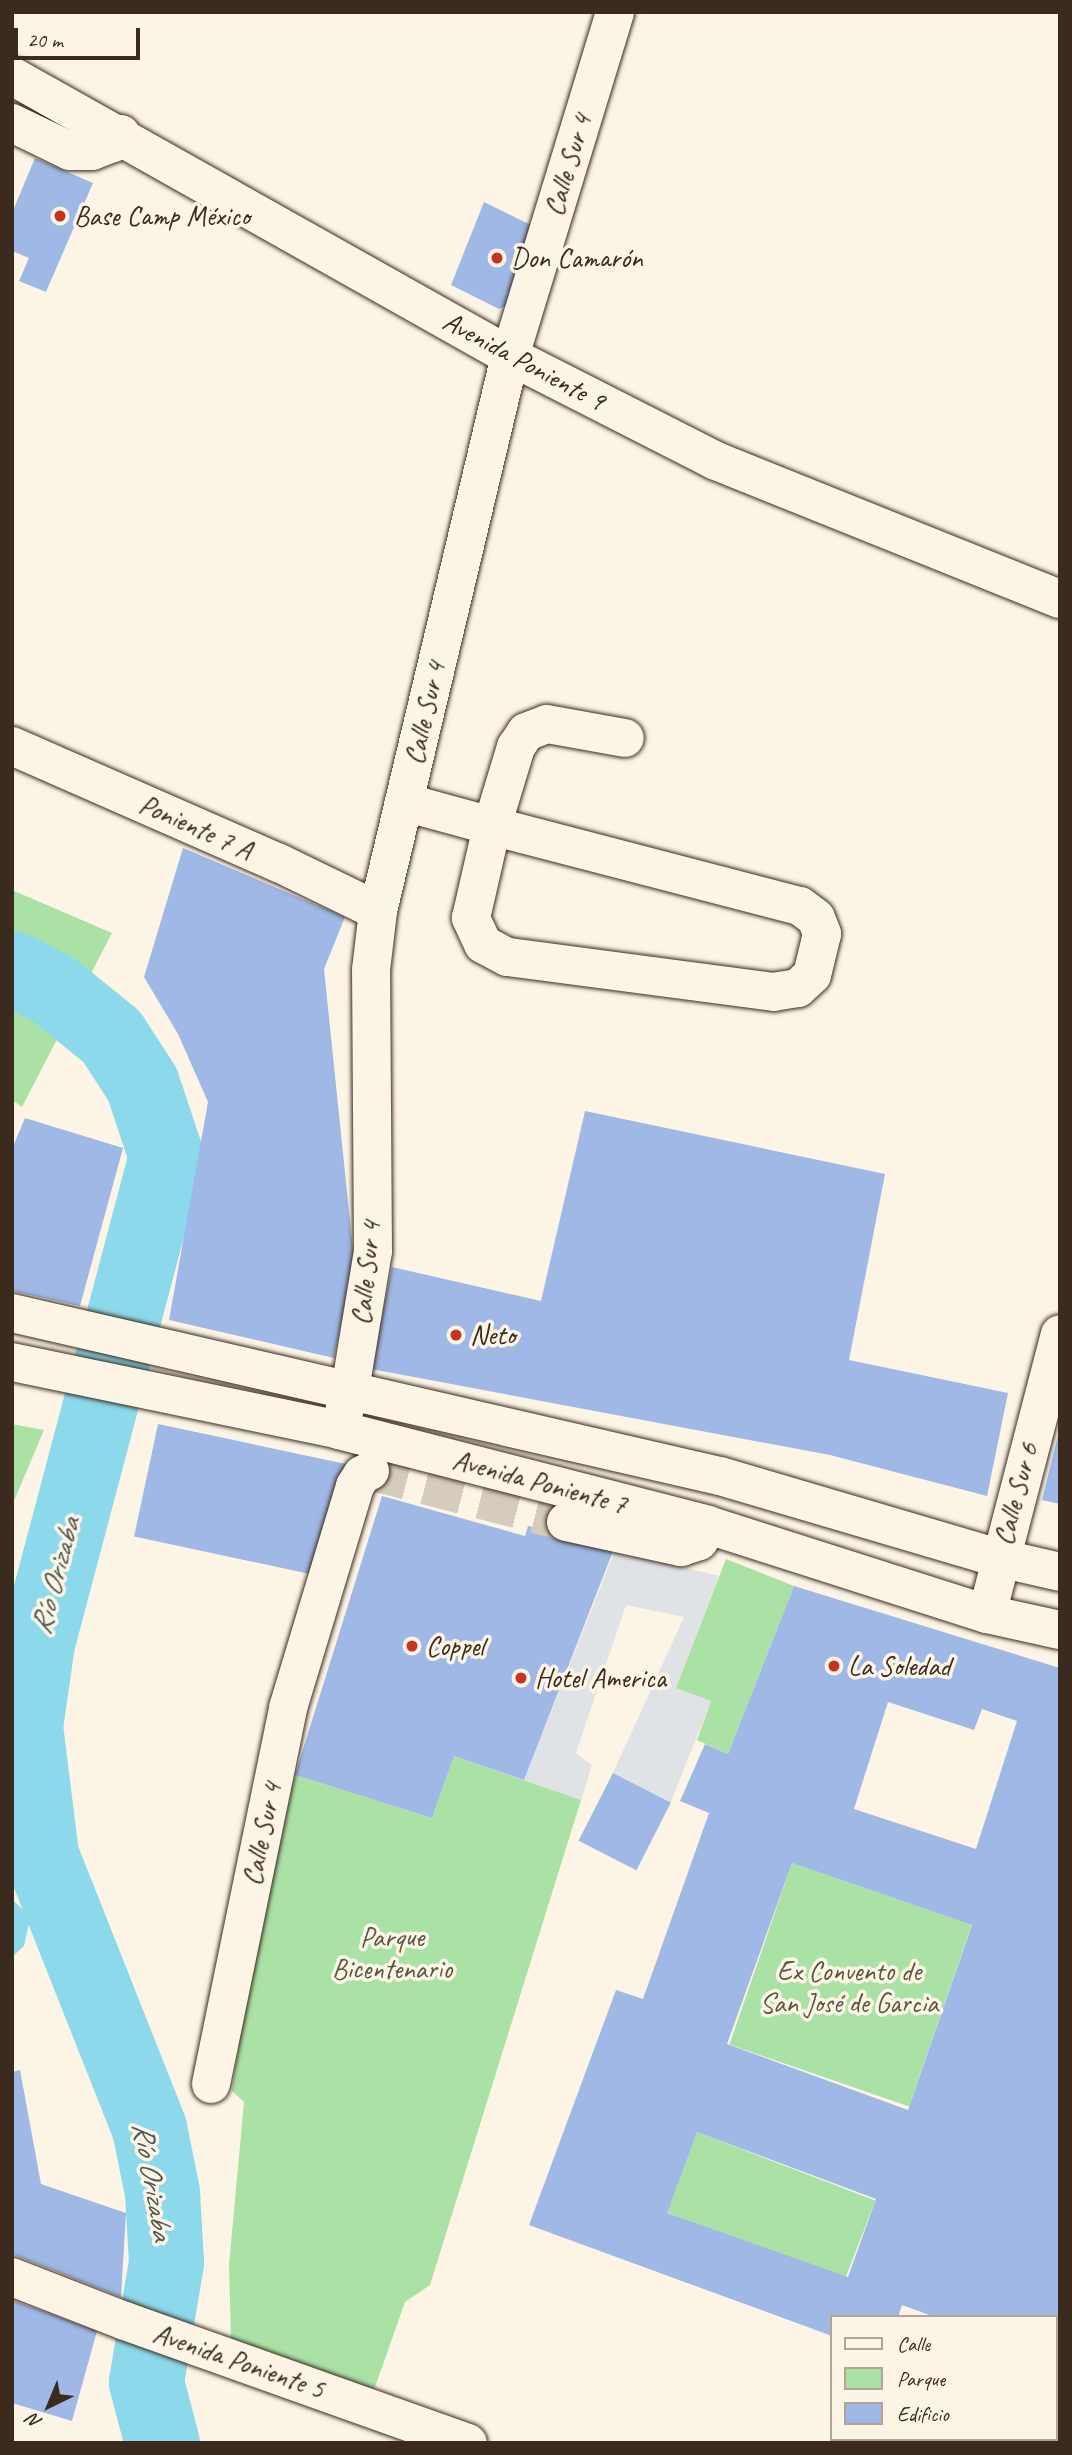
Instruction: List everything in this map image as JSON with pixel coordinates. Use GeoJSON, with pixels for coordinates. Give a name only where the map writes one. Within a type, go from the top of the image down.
{"type":"FeatureCollection","features":[{"type":"Feature","properties":{"kind":"street","name":"Calle Sur 4"},"geometry":{"type":"LineString","coordinates":[[339,1430],[350,1390],[373,1251],[371,970],[378,911],[510,356],[615,12]]}},
{"type":"Feature","properties":{"kind":"street","name":"Avenida Poniente 9"},"geometry":{"type":"LineString","coordinates":[[12,76],[121,134],[510,356],[716,461],[1060,599]]}},
{"type":"Feature","properties":{"kind":"street"},"geometry":{"type":"LineString","coordinates":[[12,123],[70,151],[92,151],[113,143],[121,134]]}},
{"type":"Feature","properties":{"kind":"street"},"geometry":{"type":"LineString","coordinates":[[404,802],[492,826],[800,906],[816,918],[822,934],[812,975],[798,988],[774,992],[507,957],[482,944],[471,918],[492,826],[516,747],[526,732],[547,724],[625,738]]}},
{"type":"Feature","properties":{"kind":"street","name":"Poniente 7 A"},"geometry":{"type":"LineString","coordinates":[[12,746],[279,863],[378,911]]}},
{"type":"Feature","properties":{"kind":"street","name":"Avenida Poniente 7"},"geometry":{"type":"LineString","coordinates":[[12,1313],[720,1476],[999,1558],[1060,1572]]}},
{"type":"Feature","properties":{"kind":"street","name":"Calle Sur 6"},"geometry":{"type":"LineString","coordinates":[[987,1614],[999,1558],[1060,1334]]}},
{"type":"Feature","properties":{"kind":"street","name":"Avenida Poniente 7"},"geometry":{"type":"LineString","coordinates":[[12,1362],[339,1430],[708,1525],[987,1614],[1060,1630]]}},
{"type":"Feature","properties":{"kind":"street","name":"Calle Sur 4"},"geometry":{"type":"LineString","coordinates":[[211,2084],[288,1708],[355,1486],[362,1475],[370,1471]]}},
{"type":"Feature","properties":{"kind":"street"},"geometry":{"type":"LineString","coordinates":[[566,1522],[681,1547],[699,1541],[708,1525]]}},
{"type":"Feature","properties":{"kind":"street","name":"Avenida Poniente 5"},"geometry":{"type":"LineString","coordinates":[[12,2277],[125,2321],[468,2443]]}},
{"type":"Feature","properties":{"kind":"shaded area"},"geometry":{"type":"Polygon","coordinates":[[[615,1550],[719,1576],[676,1688],[711,1701],[671,1802],[613,1773],[684,1617],[626,1605],[576,1753],[592,1765],[581,1800],[524,1780],[615,1550]]]}},
{"type":"Feature","properties":{"kind":"green space"},"geometry":{"type":"Polygon","coordinates":[[[12,890],[112,933],[22,1107],[12,1100],[12,890]]]}},
{"type":"Feature","properties":{"kind":"green space"},"geometry":{"type":"Polygon","coordinates":[[[12,1424],[44,1430],[14,1501],[12,1500],[12,1424]]]}},
{"type":"Feature","properties":{"kind":"green space"},"geometry":{"type":"Polygon","coordinates":[[[726,1559],[794,1586],[728,1754],[697,1740],[711,1701],[676,1688],[726,1559]]]}},
{"type":"Feature","properties":{"kind":"green space","name":"Parque Bicentenario"},"geometry":{"type":"Polygon","coordinates":[[[454,1756],[581,1800],[430,2285],[405,2302],[374,2390],[231,2338],[229,2265],[244,2102],[232,2091],[254,1942],[295,1775],[432,1818],[454,1756]]]}},
{"type":"Feature","properties":{"kind":"green space","name":"Ex Convento de San José de Garcia"},"geometry":{"type":"Polygon","coordinates":[[[792,1863],[972,1925],[909,2106],[729,2045],[792,1863]]]}},
{"type":"Feature","properties":{"kind":"green space"},"geometry":{"type":"Polygon","coordinates":[[[697,2132],[875,2200],[844,2281],[666,2212],[697,2132]]]}},
{"type":"Feature","properties":{"kind":"water"},"geometry":{"type":"Polygon","coordinates":[[[12,1899],[25,1912],[29,1923],[24,1946],[12,1957],[12,1899]]]}},
{"type":"Feature","properties":{"kind":"building"},"geometry":{"type":"Polygon","coordinates":[[[35,158],[93,183],[46,292],[19,281],[29,258],[12,251],[12,213],[35,158]]]}},
{"type":"Feature","properties":{"kind":"building","name":"Don Camarón"},"geometry":{"type":"Polygon","coordinates":[[[484,202],[543,231],[515,301],[499,309],[451,285],[484,202]]]}},
{"type":"Feature","properties":{"kind":"building"},"geometry":{"type":"Polygon","coordinates":[[[183,848],[345,917],[324,969],[354,1260],[334,1358],[169,1320],[208,1102],[178,1034],[144,977],[183,848]]]}},
{"type":"Feature","properties":{"kind":"building"},"geometry":{"type":"Polygon","coordinates":[[[585,1111],[885,1174],[849,1360],[1008,1393],[987,1496],[830,1455],[371,1369],[392,1267],[541,1301],[585,1111]]]}},
{"type":"Feature","properties":{"kind":"building"},"geometry":{"type":"Polygon","coordinates":[[[25,1118],[123,1148],[80,1306],[12,1291],[12,1149],[25,1118]]]}},
{"type":"Feature","properties":{"kind":"building"},"geometry":{"type":"Polygon","coordinates":[[[158,1424],[352,1465],[328,1578],[134,1536],[158,1424]]]}},
{"type":"Feature","properties":{"kind":"building"},"geometry":{"type":"Polygon","coordinates":[[[1060,1431],[1060,1504],[1042,1500],[1060,1431]]]}},
{"type":"Feature","properties":{"kind":"building","name":"Coppel"},"geometry":{"type":"Polygon","coordinates":[[[382,1496],[525,1536],[528,1526],[615,1546],[524,1780],[454,1756],[432,1818],[295,1775],[382,1496]]]}},
{"type":"Feature","properties":{"kind":"building","name":"Ex Convento de San José de Garcia"},"geometry":{"type":"Polygon","coordinates":[[[794,1586],[1060,1668],[1058,2335],[1058,2315],[930,2315],[902,2305],[899,2315],[830,2315],[830,2335],[529,2225],[616,1990],[643,1999],[709,1813],[680,1801],[705,1744],[728,1754],[794,1586]],[[888,1702],[854,1809],[976,1849],[1017,1721],[982,1709],[974,1730],[888,1702]],[[792,1863],[727,2044],[908,2110],[972,1925],[792,1863]],[[697,2132],[667,2213],[848,2277],[876,2199],[697,2132]]]}},
{"type":"Feature","properties":{"kind":"building"},"geometry":{"type":"Polygon","coordinates":[[[613,1773],[671,1803],[636,1870],[578,1841],[613,1773]]]}},
{"type":"Feature","properties":{"kind":"building"},"geometry":{"type":"Polygon","coordinates":[[[20,2070],[41,2184],[126,2213],[121,2297],[12,2254],[12,2072],[20,2070]]]}},
{"type":"Feature","properties":{"kind":"building"},"geometry":{"type":"Polygon","coordinates":[[[12,2300],[97,2331],[72,2421],[12,2403],[12,2300]]]}},
{"type":"Feature","properties":{"kind":"waterway","name":"Río Orizaba"},"geometry":{"type":"LineString","coordinates":[[12,968],[54,990],[111,1036],[142,1084],[166,1156],[37,1643],[25,1726],[41,1855],[149,2128],[162,2192],[166,2262],[146,2382],[162,2443]]}},
{"type":"Feature","properties":{"kind":"tunnel"},"geometry":{"type":"LineString","coordinates":[[370,1471],[566,1522]]}},
{"type":"Feature","properties":{"kind":"place","name":"Base Camp México"},"geometry":{"type":"Point","coordinates":[60,216]}},
{"type":"Feature","properties":{"kind":"place","name":"Don Camarón"},"geometry":{"type":"Point","coordinates":[497,258]}},
{"type":"Feature","properties":{"kind":"place","name":"Neto"},"geometry":{"type":"Point","coordinates":[456,1335]}},
{"type":"Feature","properties":{"kind":"place","name":"Coppel"},"geometry":{"type":"Point","coordinates":[412,1646]}},
{"type":"Feature","properties":{"kind":"place","name":"La Soledad"},"geometry":{"type":"Point","coordinates":[834,1666]}},
{"type":"Feature","properties":{"kind":"place","name":"Hotel America"},"geometry":{"type":"Point","coordinates":[521,1678]}}]}
